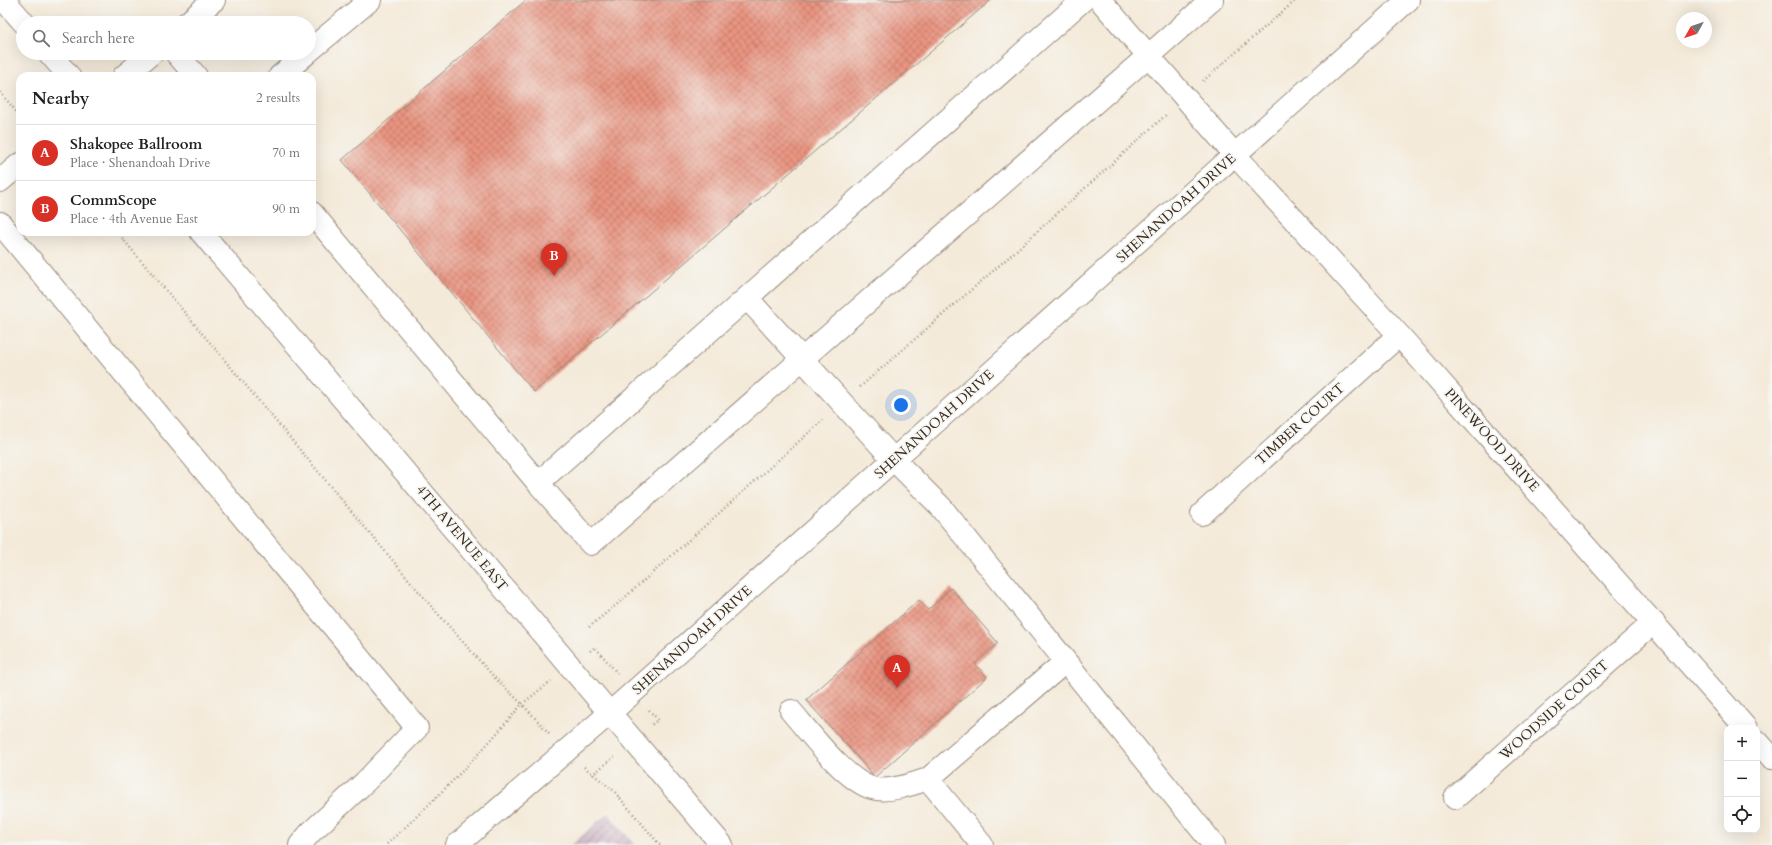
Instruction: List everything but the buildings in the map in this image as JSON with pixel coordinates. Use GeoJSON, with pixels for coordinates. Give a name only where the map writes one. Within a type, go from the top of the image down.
{"type":"FeatureCollection","features":[{"type":"Feature","properties":{"kind":"street"},"geometry":{"type":"LineString","coordinates":[[4,0],[18,16]]}},
{"type":"Feature","properties":{"kind":"street"},"geometry":{"type":"LineString","coordinates":[[195,16],[214,0]]}},
{"type":"Feature","properties":{"kind":"street"},"geometry":{"type":"LineString","coordinates":[[316,45],[370,0]]}},
{"type":"Feature","properties":{"kind":"street"},"geometry":{"type":"LineString","coordinates":[[538,483],[1083,0]]}},
{"type":"Feature","properties":{"kind":"street","name":"PINEWOOD DRIVE"},"geometry":{"type":"LineString","coordinates":[[1100,0],[1235,155],[1399,335],[1743,725]]}},
{"type":"Feature","properties":{"kind":"street"},"geometry":{"type":"LineString","coordinates":[[316,218],[538,483],[591,544],[1212,0]]}},
{"type":"Feature","properties":{"kind":"street","name":"SHENANDOAH DRIVE"},"geometry":{"type":"LineString","coordinates":[[457,845],[610,713],[1408,0]]}},
{"type":"Feature","properties":{"kind":"street"},"geometry":{"type":"LineString","coordinates":[[55,60],[66,72]]}},
{"type":"Feature","properties":{"kind":"street"},"geometry":{"type":"LineString","coordinates":[[129,72],[143,60]]}},
{"type":"Feature","properties":{"kind":"street"},"geometry":{"type":"LineString","coordinates":[[182,60],[193,72]]}},
{"type":"Feature","properties":{"kind":"street"},"geometry":{"type":"LineString","coordinates":[[285,72],[299,60]]}},
{"type":"Feature","properties":{"kind":"street"},"geometry":{"type":"LineString","coordinates":[[0,181],[16,167]]}},
{"type":"Feature","properties":{"kind":"street"},"geometry":{"type":"LineString","coordinates":[[0,223],[417,728],[365,782],[310,833],[300,845]]}},
{"type":"Feature","properties":{"kind":"street","name":"4TH AVENUE EAST"},"geometry":{"type":"LineString","coordinates":[[204,236],[722,845]]}},
{"type":"Feature","properties":{"kind":"street"},"geometry":{"type":"LineString","coordinates":[[747,298],[894,460],[941,507],[1214,845]]}},
{"type":"Feature","properties":{"kind":"street","name":"TIMBER COURT"},"geometry":{"type":"LineString","coordinates":[[1202,514],[1399,335]]}},
{"type":"Feature","properties":{"kind":"street","name":"WOODSIDE COURT"},"geometry":{"type":"LineString","coordinates":[[1455,798],[1654,622]]}},
{"type":"Feature","properties":{"kind":"street"},"geometry":{"type":"LineString","coordinates":[[791,711],[852,778],[872,788],[899,788],[928,780],[1065,662]]}},
{"type":"Feature","properties":{"kind":"street"},"geometry":{"type":"LineString","coordinates":[[1760,744],[1772,758]]}},
{"type":"Feature","properties":{"kind":"street"},"geometry":{"type":"LineString","coordinates":[[928,780],[982,845]]}},
{"type":"Feature","properties":{"kind":"path"},"geometry":{"type":"LineString","coordinates":[[589,628],[1010,256],[1296,0]]}},
{"type":"Feature","properties":{"kind":"path"},"geometry":{"type":"LineString","coordinates":[[0,92],[16,111]]}},
{"type":"Feature","properties":{"kind":"path"},"geometry":{"type":"LineString","coordinates":[[120,236],[431,606],[495,678],[522,704],[481,753],[436,800],[386,845]]}},
{"type":"Feature","properties":{"kind":"path"},"geometry":{"type":"LineString","coordinates":[[592,775],[612,790],[660,845]]}},
{"type":"Feature","properties":{"kind":"shaded area"},"geometry":{"type":"Polygon","coordinates":[[[608,813],[635,845],[571,845],[608,813]]]}},
{"type":"Feature","properties":{"kind":"place","name":"CommScope"},"geometry":{"type":"Point","coordinates":[554,276]}},
{"type":"Feature","properties":{"kind":"place","name":"Shakopee Ballroom"},"geometry":{"type":"Point","coordinates":[897,688]}}]}
